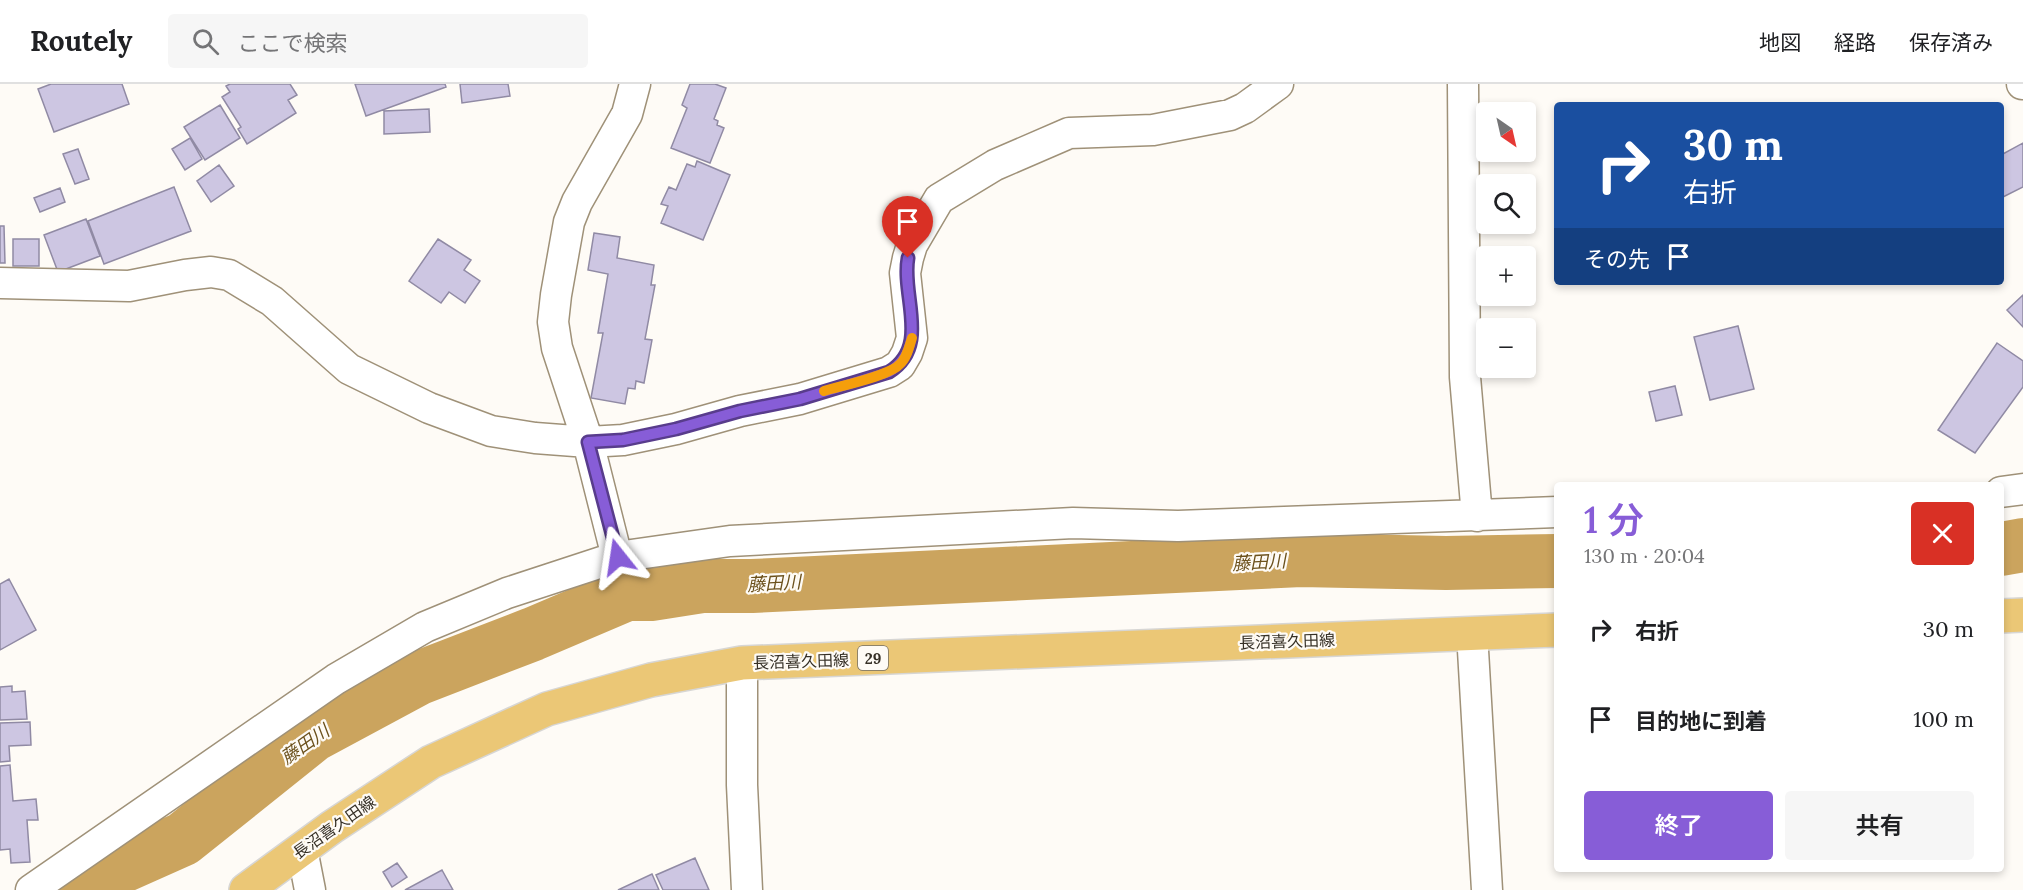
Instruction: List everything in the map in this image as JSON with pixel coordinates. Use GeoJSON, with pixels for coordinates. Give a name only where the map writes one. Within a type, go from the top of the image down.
{"type":"FeatureCollection","features":[{"type":"Feature","properties":{"kind":"main road"},"geometry":{"type":"LineString","coordinates":[[2004,616],[2023,615]]}},
{"type":"Feature","properties":{"kind":"main road","name":"長沼喜久田線"},"geometry":{"type":"LineString","coordinates":[[246,890],[302,849],[431,762],[547,709],[651,680],[742,663],[1554,630]]}},
{"type":"Feature","properties":{"kind":"street"},"geometry":{"type":"LineString","coordinates":[[618,557],[588,442],[557,348],[553,322],[569,222],[577,202],[627,114],[635,84]]}},
{"type":"Feature","properties":{"kind":"street"},"geometry":{"type":"LineString","coordinates":[[0,283],[129,286],[212,272],[229,275],[272,301],[349,369],[429,408],[491,431],[535,438],[588,442],[623,440],[676,429],[740,411],[800,399],[889,372],[900,365],[912,338],[905,273],[908,258],[912,245],[939,199],[995,165],[1069,133],[1153,130],[1230,115],[1245,108],[1278,84]]}},
{"type":"Feature","properties":{"kind":"street"},"geometry":{"type":"LineString","coordinates":[[1463,84],[1465,378],[1477,516]]}},
{"type":"Feature","properties":{"kind":"street"},"geometry":{"type":"LineString","coordinates":[[2004,492],[2023,489]]}},
{"type":"Feature","properties":{"kind":"street"},"geometry":{"type":"LineString","coordinates":[[31,890],[336,679],[425,627],[507,593],[618,557],[730,541],[1073,523],[1178,526],[1554,512]]}},
{"type":"Feature","properties":{"kind":"street"},"geometry":{"type":"LineString","coordinates":[[1472,633],[1487,890]]}},
{"type":"Feature","properties":{"kind":"street"},"geometry":{"type":"LineString","coordinates":[[742,663],[742,785],[747,890]]}},
{"type":"Feature","properties":{"kind":"street"},"geometry":{"type":"LineString","coordinates":[[302,849],[310,890]]}},
{"type":"Feature","properties":{"kind":"building"},"geometry":{"type":"Polygon","coordinates":[[[51,84],[122,84],[129,104],[54,132],[38,89],[51,84]]]}},
{"type":"Feature","properties":{"kind":"building"},"geometry":{"type":"Polygon","coordinates":[[[230,84],[290,84],[297,95],[288,100],[296,113],[247,144],[238,129],[241,127],[222,97],[230,92],[226,86],[230,84]]]}},
{"type":"Feature","properties":{"kind":"building"},"geometry":{"type":"Polygon","coordinates":[[[355,84],[445,84],[446,87],[366,116],[355,84]]]}},
{"type":"Feature","properties":{"kind":"building"},"geometry":{"type":"Polygon","coordinates":[[[460,84],[508,84],[510,96],[462,103],[460,84]]]}},
{"type":"Feature","properties":{"kind":"building"},"geometry":{"type":"Polygon","coordinates":[[[690,84],[715,84],[726,88],[714,119],[718,121],[717,125],[724,128],[710,163],[671,148],[687,108],[682,105],[690,84]]]}},
{"type":"Feature","properties":{"kind":"building"},"geometry":{"type":"Polygon","coordinates":[[[220,105],[240,138],[205,160],[184,127],[220,105]]]}},
{"type":"Feature","properties":{"kind":"building"},"geometry":{"type":"Polygon","coordinates":[[[429,109],[430,132],[384,134],[384,111],[429,109]]]}},
{"type":"Feature","properties":{"kind":"building"},"geometry":{"type":"Polygon","coordinates":[[[190,138],[202,159],[185,170],[172,149],[190,138]]]}},
{"type":"Feature","properties":{"kind":"building"},"geometry":{"type":"Polygon","coordinates":[[[2023,143],[2023,187],[2004,196],[2004,153],[2023,143]]]}},
{"type":"Feature","properties":{"kind":"building"},"geometry":{"type":"Polygon","coordinates":[[[78,149],[89,179],[75,184],[63,154],[78,149]]]}},
{"type":"Feature","properties":{"kind":"building"},"geometry":{"type":"Polygon","coordinates":[[[697,161],[730,175],[703,240],[661,223],[668,206],[661,204],[669,187],[676,190],[687,164],[695,167],[697,161]]]}},
{"type":"Feature","properties":{"kind":"building"},"geometry":{"type":"Polygon","coordinates":[[[219,165],[234,186],[211,202],[197,181],[219,165]]]}},
{"type":"Feature","properties":{"kind":"building"},"geometry":{"type":"Polygon","coordinates":[[[174,187],[191,231],[104,264],[88,221],[174,187]]]}},
{"type":"Feature","properties":{"kind":"building"},"geometry":{"type":"Polygon","coordinates":[[[60,188],[65,202],[40,212],[34,198],[60,188]]]}},
{"type":"Feature","properties":{"kind":"building"},"geometry":{"type":"Polygon","coordinates":[[[86,219],[100,256],[58,272],[44,235],[86,219]]]}},
{"type":"Feature","properties":{"kind":"building"},"geometry":{"type":"Polygon","coordinates":[[[0,226],[4,226],[5,263],[0,263],[0,226]]]}},
{"type":"Feature","properties":{"kind":"building"},"geometry":{"type":"Polygon","coordinates":[[[594,233],[620,237],[617,258],[654,265],[651,285],[655,285],[645,339],[652,340],[644,383],[636,381],[635,389],[628,388],[625,404],[591,398],[603,333],[598,333],[608,274],[588,270],[594,233]]]}},
{"type":"Feature","properties":{"kind":"building"},"geometry":{"type":"Polygon","coordinates":[[[13,239],[39,239],[39,266],[13,266],[13,239]]]}},
{"type":"Feature","properties":{"kind":"building"},"geometry":{"type":"Polygon","coordinates":[[[438,239],[471,260],[464,270],[480,281],[465,303],[449,292],[441,303],[409,281],[438,239]]]}},
{"type":"Feature","properties":{"kind":"building"},"geometry":{"type":"Polygon","coordinates":[[[2023,295],[2023,327],[2007,310],[2023,295]]]}},
{"type":"Feature","properties":{"kind":"building"},"geometry":{"type":"Polygon","coordinates":[[[1738,326],[1754,389],[1710,400],[1694,337],[1738,326]]]}},
{"type":"Feature","properties":{"kind":"building"},"geometry":{"type":"Polygon","coordinates":[[[1997,343],[2023,361],[2023,387],[1975,453],[1938,430],[1997,343]]]}},
{"type":"Feature","properties":{"kind":"building"},"geometry":{"type":"Polygon","coordinates":[[[1675,386],[1682,415],[1656,421],[1649,392],[1675,386]]]}},
{"type":"Feature","properties":{"kind":"building"},"geometry":{"type":"Polygon","coordinates":[[[9,579],[36,630],[0,650],[0,584],[9,579]]]}},
{"type":"Feature","properties":{"kind":"building"},"geometry":{"type":"Polygon","coordinates":[[[12,686],[12,692],[25,691],[27,719],[0,720],[0,687],[12,686]]]}},
{"type":"Feature","properties":{"kind":"building"},"geometry":{"type":"Polygon","coordinates":[[[30,722],[31,745],[9,746],[10,761],[0,762],[0,723],[30,722]]]}},
{"type":"Feature","properties":{"kind":"building"},"geometry":{"type":"Polygon","coordinates":[[[10,765],[13,801],[36,799],[38,820],[27,820],[30,862],[11,863],[10,849],[0,850],[0,766],[10,765]]]}},
{"type":"Feature","properties":{"kind":"building"},"geometry":{"type":"Polygon","coordinates":[[[695,858],[709,890],[663,890],[656,875],[695,858]]]}},
{"type":"Feature","properties":{"kind":"building"},"geometry":{"type":"Polygon","coordinates":[[[397,863],[407,877],[392,887],[383,872],[397,863]]]}},
{"type":"Feature","properties":{"kind":"building"},"geometry":{"type":"Polygon","coordinates":[[[442,870],[453,890],[405,890],[442,870]]]}},
{"type":"Feature","properties":{"kind":"building"},"geometry":{"type":"Polygon","coordinates":[[[652,874],[659,890],[618,890],[652,874]]]}},
{"type":"Feature","properties":{"kind":"waterway","name":"藤田川"},"geometry":{"type":"LineString","coordinates":[[2004,548],[2023,545]]}},
{"type":"Feature","properties":{"kind":"waterway","name":"藤田川"},"geometry":{"type":"LineString","coordinates":[[69,890],[183,839],[313,735],[419,678],[533,634],[627,594],[651,594],[702,586],[752,586],[1301,560],[1446,563],[1554,561]]}},
{"type":"Feature","properties":{"kind":"slow traffic"},"geometry":{"type":"LineString","coordinates":[[824,391],[889,372],[900,365],[912,338]]}},
{"type":"Feature","properties":{"kind":"route"},"geometry":{"type":"LineString","coordinates":[[618,557],[588,442],[623,440],[676,429],[740,411],[800,399],[889,372],[900,365],[912,338],[905,273],[908,258]]}}]}
